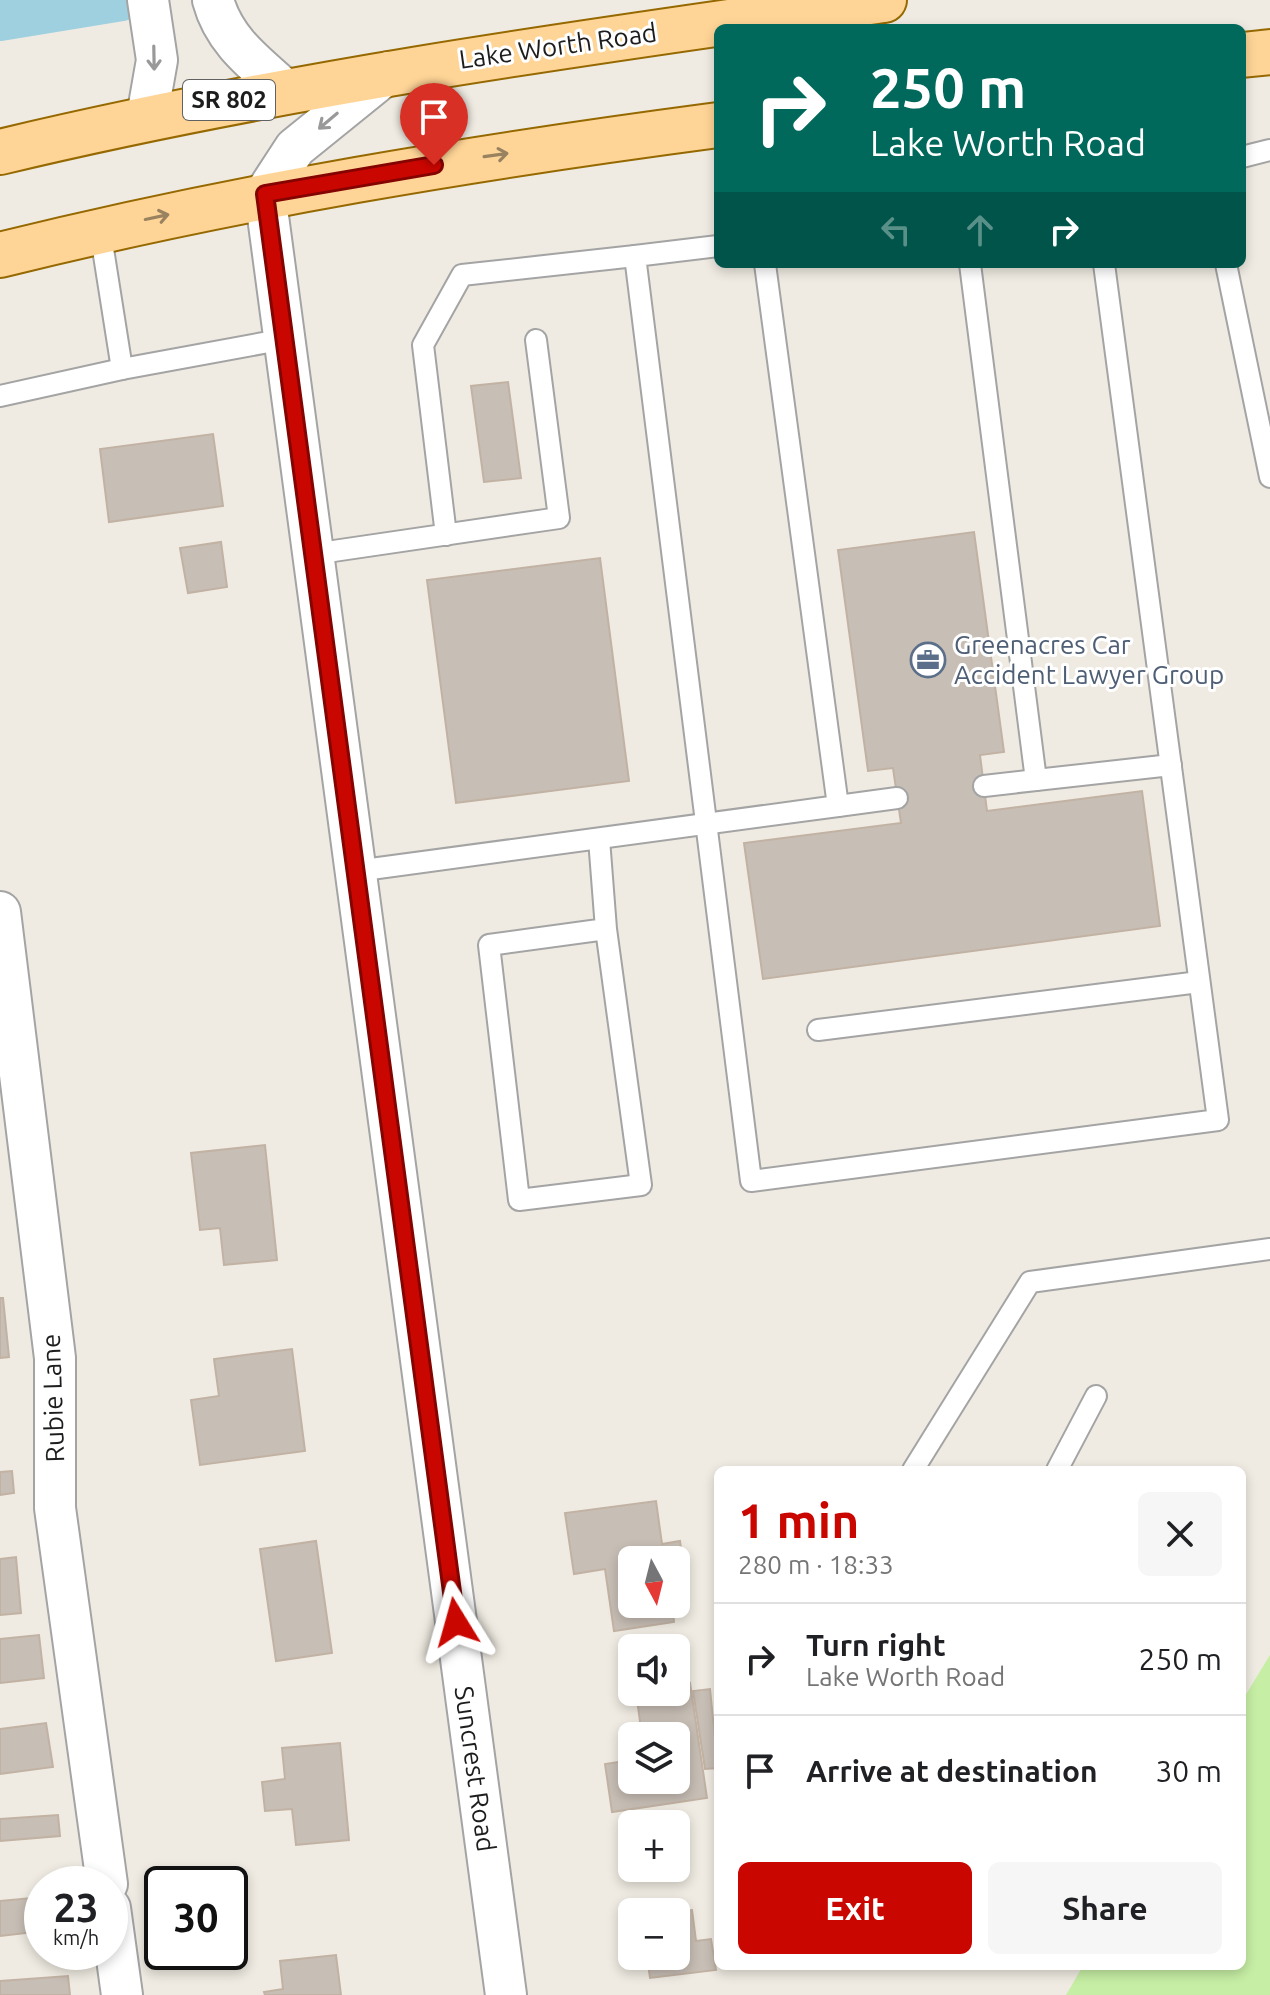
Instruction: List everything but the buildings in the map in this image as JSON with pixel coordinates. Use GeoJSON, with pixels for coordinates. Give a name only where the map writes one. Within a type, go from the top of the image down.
{"type":"FeatureCollection","features":[{"type":"Feature","properties":{"kind":"main road","name":"Lake Worth Road"},"geometry":{"type":"LineString","coordinates":[[719,24],[884,0]]}},
{"type":"Feature","properties":{"kind":"main road","name":"Lake Worth Road"},"geometry":{"type":"LineString","coordinates":[[0,152],[147,117],[285,90],[714,25]]}},
{"type":"Feature","properties":{"kind":"main road"},"geometry":{"type":"LineString","coordinates":[[1246,55],[1270,52]]}},
{"type":"Feature","properties":{"kind":"main road"},"geometry":{"type":"LineString","coordinates":[[0,255],[265,194],[490,155],[714,126]]}},
{"type":"Feature","properties":{"kind":"street"},"geometry":{"type":"LineString","coordinates":[[147,117],[157,60],[148,0]]}},
{"type":"Feature","properties":{"kind":"street"},"geometry":{"type":"LineString","coordinates":[[213,0],[219,21],[232,42],[285,90]]}},
{"type":"Feature","properties":{"kind":"street"},"geometry":{"type":"LineString","coordinates":[[265,194],[295,148],[389,72]]}},
{"type":"Feature","properties":{"kind":"street","name":"Suncrest Road"},"geometry":{"type":"LineString","coordinates":[[265,194],[506,1995]]}},
{"type":"Feature","properties":{"kind":"street","name":"Rubie Lane"},"geometry":{"type":"LineString","coordinates":[[0,912],[55,1358],[55,1508],[105,1866]]}},
{"type":"Feature","properties":{"kind":"street"},"geometry":{"type":"LineString","coordinates":[[119,1970],[122,1995]]}},
{"type":"Feature","properties":{"kind":"lane"},"geometry":{"type":"LineString","coordinates":[[1246,156],[1270,150]]}},
{"type":"Feature","properties":{"kind":"lane"},"geometry":{"type":"LineString","coordinates":[[100,230],[122,369]]}},
{"type":"Feature","properties":{"kind":"lane"},"geometry":{"type":"LineString","coordinates":[[446,535],[423,345],[462,275],[714,246]]}},
{"type":"Feature","properties":{"kind":"lane"},"geometry":{"type":"LineString","coordinates":[[635,256],[751,1181],[1218,1120],[1105,268]]}},
{"type":"Feature","properties":{"kind":"lane"},"geometry":{"type":"LineString","coordinates":[[766,268],[838,806]]}},
{"type":"Feature","properties":{"kind":"lane"},"geometry":{"type":"LineString","coordinates":[[971,268],[1036,780]]}},
{"type":"Feature","properties":{"kind":"lane"},"geometry":{"type":"LineString","coordinates":[[1227,268],[1261,383],[1270,477]]}},
{"type":"Feature","properties":{"kind":"lane"},"geometry":{"type":"LineString","coordinates":[[0,396],[122,369],[285,339]]}},
{"type":"Feature","properties":{"kind":"lane"},"geometry":{"type":"LineString","coordinates":[[313,554],[559,518],[536,340]]}},
{"type":"Feature","properties":{"kind":"lane"},"geometry":{"type":"LineString","coordinates":[[984,786],[1171,765]]}},
{"type":"Feature","properties":{"kind":"lane"},"geometry":{"type":"LineString","coordinates":[[356,871],[897,798]]}},
{"type":"Feature","properties":{"kind":"lane"},"geometry":{"type":"LineString","coordinates":[[599,839],[606,929],[641,1185],[519,1200],[489,945],[606,929]]}},
{"type":"Feature","properties":{"kind":"lane"},"geometry":{"type":"LineString","coordinates":[[818,1030],[1199,982]]}},
{"type":"Feature","properties":{"kind":"lane"},"geometry":{"type":"LineString","coordinates":[[915,1466],[1030,1282],[1270,1249]]}},
{"type":"Feature","properties":{"kind":"lane"},"geometry":{"type":"LineString","coordinates":[[1059,1466],[1096,1396]]}},
{"type":"Feature","properties":{"kind":"green space"},"geometry":{"type":"Polygon","coordinates":[[[1270,1655],[1270,1995],[1066,1995],[1081,1970],[1246,1970],[1246,1694],[1270,1655]]]}},
{"type":"Feature","properties":{"kind":"waterway"},"geometry":{"type":"LineString","coordinates":[[0,20],[122,0]]}},
{"type":"Feature","properties":{"kind":"place","name":"Greenacres Car Accident Lawyer Group"},"geometry":{"type":"Point","coordinates":[928,660]}},
{"type":"Feature","properties":{"kind":"route"},"geometry":{"type":"LineString","coordinates":[[434,165],[265,194],[456,1622]]}}]}
